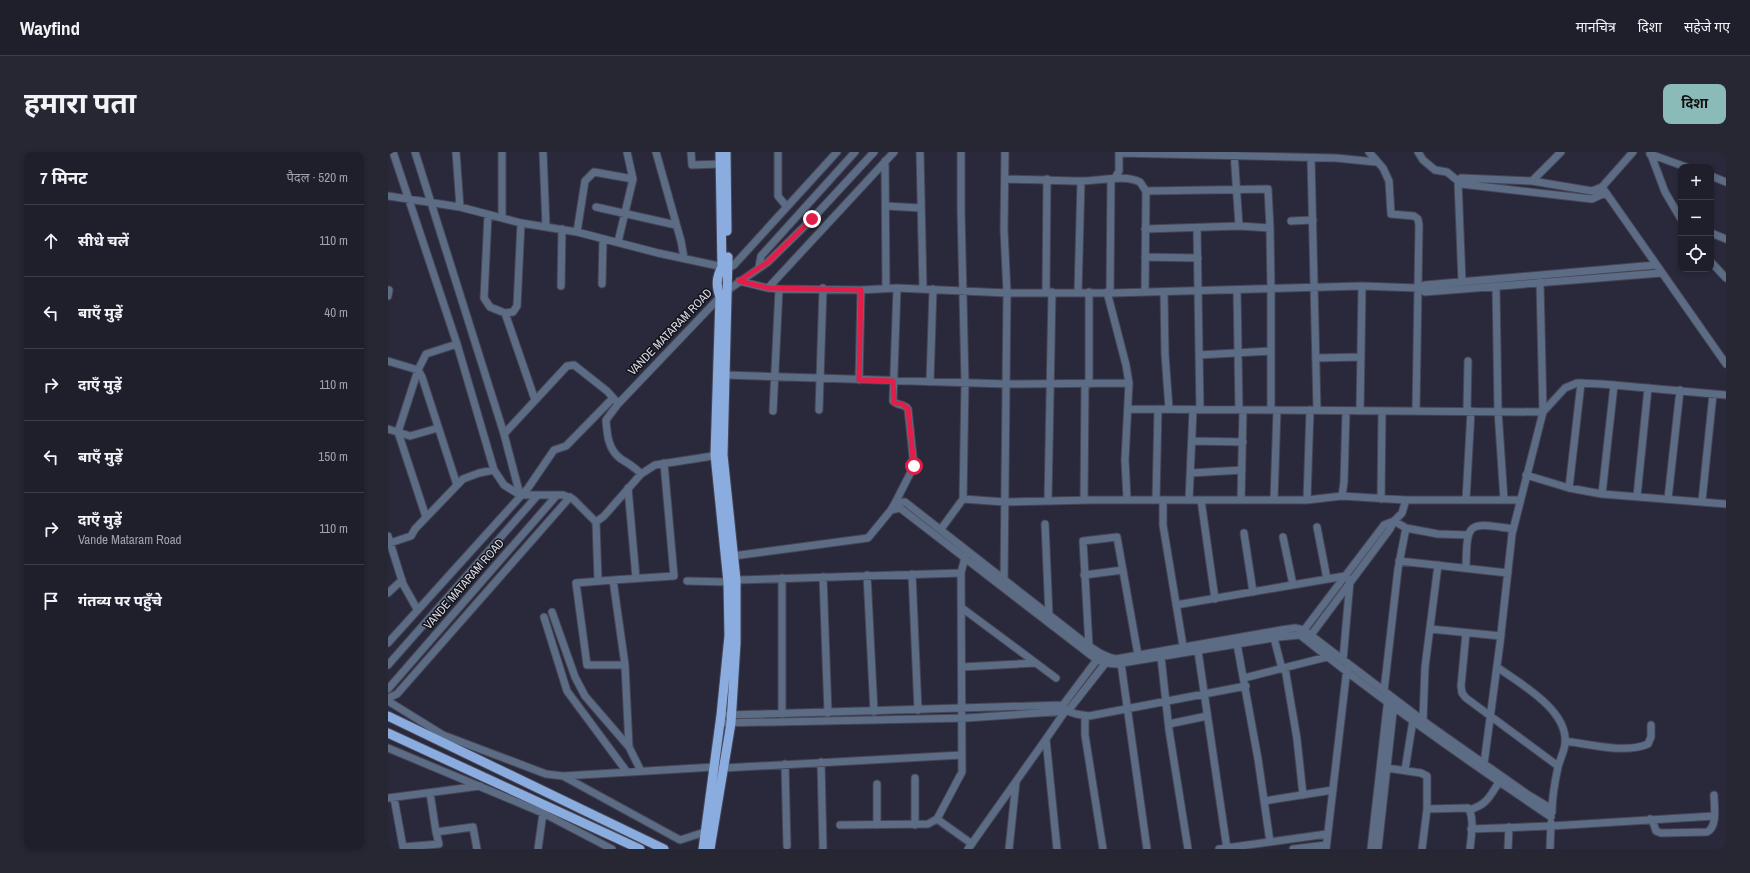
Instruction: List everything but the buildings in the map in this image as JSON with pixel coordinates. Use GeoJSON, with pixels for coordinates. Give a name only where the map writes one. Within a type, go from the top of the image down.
{"type":"FeatureCollection","features":[{"type":"Feature","properties":{"kind":"main road"},"geometry":{"type":"LineString","coordinates":[[710,849],[719,768],[721,720],[729,636],[734,556],[719,455],[726,375],[728,290],[725,267],[720,152]]}},
{"type":"Feature","properties":{"kind":"main road"},"geometry":{"type":"LineString","coordinates":[[703,849],[705,832],[731,719],[736,644],[732,581],[719,455],[720,297],[717,288],[717,278],[725,267],[726,152]]}},
{"type":"Feature","properties":{"kind":"main road","name":"VANDE MATARAM ROAD"},"geometry":{"type":"LineString","coordinates":[[720,297],[728,290]]}},
{"type":"Feature","properties":{"kind":"main road"},"geometry":{"type":"LineString","coordinates":[[388,716],[664,849]]}},
{"type":"Feature","properties":{"kind":"main road"},"geometry":{"type":"LineString","coordinates":[[388,733],[640,849]]}},
{"type":"Feature","properties":{"kind":"street"},"geometry":{"type":"LineString","coordinates":[[393,152],[456,344],[494,470],[504,485],[520,495],[557,495],[574,499],[596,522],[598,581]]}},
{"type":"Feature","properties":{"kind":"street"},"geometry":{"type":"LineString","coordinates":[[415,152],[504,434],[520,495]]}},
{"type":"Feature","properties":{"kind":"street"},"geometry":{"type":"LineString","coordinates":[[456,152],[460,207]]}},
{"type":"Feature","properties":{"kind":"street"},"geometry":{"type":"LineString","coordinates":[[502,152],[502,218]]}},
{"type":"Feature","properties":{"kind":"street"},"geometry":{"type":"LineString","coordinates":[[543,152],[546,226]]}},
{"type":"Feature","properties":{"kind":"street"},"geometry":{"type":"LineString","coordinates":[[618,242],[633,179],[627,152]]}},
{"type":"Feature","properties":{"kind":"street"},"geometry":{"type":"LineString","coordinates":[[656,152],[684,258]]}},
{"type":"Feature","properties":{"kind":"street"},"geometry":{"type":"LineString","coordinates":[[691,152],[692,165],[720,164]]}},
{"type":"Feature","properties":{"kind":"street"},"geometry":{"type":"LineString","coordinates":[[778,152],[778,196],[787,207]]}},
{"type":"Feature","properties":{"kind":"street"},"geometry":{"type":"LineString","coordinates":[[388,196],[460,207],[521,223],[577,232],[725,267],[734,265],[836,152]]}},
{"type":"Feature","properties":{"kind":"street"},"geometry":{"type":"LineString","coordinates":[[759,267],[761,256],[856,152]]}},
{"type":"Feature","properties":{"kind":"street","name":"VANDE MATARAM ROAD"},"geometry":{"type":"LineString","coordinates":[[728,290],[768,262],[812,219],[874,152]]}},
{"type":"Feature","properties":{"kind":"street"},"geometry":{"type":"LineString","coordinates":[[768,288],[894,152]]}},
{"type":"Feature","properties":{"kind":"street"},"geometry":{"type":"LineString","coordinates":[[920,152],[923,288]]}},
{"type":"Feature","properties":{"kind":"street"},"geometry":{"type":"LineString","coordinates":[[941,529],[963,499],[965,383],[964,291],[960,210],[961,152]]}},
{"type":"Feature","properties":{"kind":"street"},"geometry":{"type":"LineString","coordinates":[[1004,583],[1007,293],[1004,230],[1005,152]]}},
{"type":"Feature","properties":{"kind":"street"},"geometry":{"type":"LineString","coordinates":[[1368,152],[1383,168],[1389,181],[1391,214],[1414,216],[1418,219],[1416,411]]}},
{"type":"Feature","properties":{"kind":"street"},"geometry":{"type":"LineString","coordinates":[[1418,152],[1423,160],[1435,170],[1447,172],[1461,184],[1592,199],[1603,190],[1633,152]]}},
{"type":"Feature","properties":{"kind":"street"},"geometry":{"type":"LineString","coordinates":[[1550,152],[1559,154]]}},
{"type":"Feature","properties":{"kind":"street"},"geometry":{"type":"LineString","coordinates":[[1127,499],[1125,460],[1129,383],[1108,292],[1113,179],[1119,171],[1119,153],[1234,154],[1311,158],[1334,155],[1376,162]]}},
{"type":"Feature","properties":{"kind":"street"},"geometry":{"type":"LineString","coordinates":[[1650,153],[1678,164]]}},
{"type":"Feature","properties":{"kind":"street"},"geometry":{"type":"LineString","coordinates":[[1650,153],[1665,192],[1678,214]]}},
{"type":"Feature","properties":{"kind":"street"},"geometry":{"type":"LineString","coordinates":[[1234,154],[1239,226]]}},
{"type":"Feature","properties":{"kind":"street"},"geometry":{"type":"LineString","coordinates":[[1532,181],[1559,154]]}},
{"type":"Feature","properties":{"kind":"street"},"geometry":{"type":"LineString","coordinates":[[1307,500],[1314,410],[1316,358],[1311,158]]}},
{"type":"Feature","properties":{"kind":"street"},"geometry":{"type":"LineString","coordinates":[[885,161],[886,288]]}},
{"type":"Feature","properties":{"kind":"street"},"geometry":{"type":"LineString","coordinates":[[577,232],[585,181],[594,172],[633,179]]}},
{"type":"Feature","properties":{"kind":"street"},"geometry":{"type":"LineString","coordinates":[[1714,177],[1726,182]]}},
{"type":"Feature","properties":{"kind":"street"},"geometry":{"type":"LineString","coordinates":[[1458,181],[1462,178],[1532,181],[1592,190],[1603,190]]}},
{"type":"Feature","properties":{"kind":"street"},"geometry":{"type":"LineString","coordinates":[[1005,179],[1081,181],[1113,179],[1136,180],[1140,182],[1146,191],[1145,291]]}},
{"type":"Feature","properties":{"kind":"street"},"geometry":{"type":"LineString","coordinates":[[1047,179],[1049,292],[1048,500]]}},
{"type":"Feature","properties":{"kind":"street"},"geometry":{"type":"LineString","coordinates":[[1078,292],[1081,181]]}},
{"type":"Feature","properties":{"kind":"street"},"geometry":{"type":"LineString","coordinates":[[1458,181],[1462,282]]}},
{"type":"Feature","properties":{"kind":"street"},"geometry":{"type":"LineString","coordinates":[[1146,191],[1237,188],[1268,189],[1270,228],[1271,352],[1274,410],[1274,500]]}},
{"type":"Feature","properties":{"kind":"street"},"geometry":{"type":"LineString","coordinates":[[1603,190],[1726,364]]}},
{"type":"Feature","properties":{"kind":"street"},"geometry":{"type":"LineString","coordinates":[[886,206],[921,208]]}},
{"type":"Feature","properties":{"kind":"street"},"geometry":{"type":"LineString","coordinates":[[596,207],[676,225]]}},
{"type":"Feature","properties":{"kind":"street"},"geometry":{"type":"LineString","coordinates":[[488,215],[484,298],[490,307],[505,313],[513,312],[517,306],[521,223]]}},
{"type":"Feature","properties":{"kind":"street"},"geometry":{"type":"LineString","coordinates":[[1291,220],[1313,220]]}},
{"type":"Feature","properties":{"kind":"street"},"geometry":{"type":"LineString","coordinates":[[1145,229],[1239,226],[1270,228]]}},
{"type":"Feature","properties":{"kind":"street"},"geometry":{"type":"LineString","coordinates":[[1189,500],[1199,355],[1197,228]]}},
{"type":"Feature","properties":{"kind":"street"},"geometry":{"type":"LineString","coordinates":[[560,286],[562,229]]}},
{"type":"Feature","properties":{"kind":"street"},"geometry":{"type":"LineString","coordinates":[[1714,235],[1726,239]]}},
{"type":"Feature","properties":{"kind":"street"},"geometry":{"type":"LineString","coordinates":[[602,284],[603,239]]}},
{"type":"Feature","properties":{"kind":"street"},"geometry":{"type":"LineString","coordinates":[[1145,258],[1198,258]]}},
{"type":"Feature","properties":{"kind":"street"},"geometry":{"type":"LineString","coordinates":[[739,281],[779,289],[823,288],[861,290],[923,288],[1007,293],[1164,292],[1362,286],[1418,288],[1425,285],[1656,265]]}},
{"type":"Feature","properties":{"kind":"street"},"geometry":{"type":"LineString","coordinates":[[1714,265],[1726,278]]}},
{"type":"Feature","properties":{"kind":"street"},"geometry":{"type":"LineString","coordinates":[[1418,288],[1424,292],[1661,272]]}},
{"type":"Feature","properties":{"kind":"street"},"geometry":{"type":"LineString","coordinates":[[1484,764],[1513,529],[1519,500],[1543,412],[1540,282]]}},
{"type":"Feature","properties":{"kind":"street"},"geometry":{"type":"LineString","coordinates":[[1360,411],[1362,286]]}},
{"type":"Feature","properties":{"kind":"street"},"geometry":{"type":"LineString","coordinates":[[1496,286],[1498,411],[1504,500]]}},
{"type":"Feature","properties":{"kind":"street"},"geometry":{"type":"LineString","coordinates":[[818,410],[823,288]]}},
{"type":"Feature","properties":{"kind":"street"},"geometry":{"type":"LineString","coordinates":[[734,556],[868,538],[891,510],[913,471],[914,461],[908,409],[902,404],[894,403],[893,381],[896,288]]}},
{"type":"Feature","properties":{"kind":"street"},"geometry":{"type":"LineString","coordinates":[[773,411],[779,289]]}},
{"type":"Feature","properties":{"kind":"street"},"geometry":{"type":"LineString","coordinates":[[930,382],[933,289]]}},
{"type":"Feature","properties":{"kind":"street"},"geometry":{"type":"LineString","coordinates":[[859,380],[861,290]]}},
{"type":"Feature","properties":{"kind":"street"},"geometry":{"type":"LineString","coordinates":[[1237,290],[1238,353],[1243,442],[1241,500]]}},
{"type":"Feature","properties":{"kind":"street"},"geometry":{"type":"LineString","coordinates":[[1084,500],[1089,292]]}},
{"type":"Feature","properties":{"kind":"street"},"geometry":{"type":"LineString","coordinates":[[1164,292],[1165,354],[1169,409]]}},
{"type":"Feature","properties":{"kind":"street","name":"VANDE MATARAM ROAD"},"geometry":{"type":"LineString","coordinates":[[641,474],[636,468],[619,458],[615,452],[608,441],[606,420],[615,401],[720,297]]}},
{"type":"Feature","properties":{"kind":"street"},"geometry":{"type":"LineString","coordinates":[[505,313],[535,400]]}},
{"type":"Feature","properties":{"kind":"street"},"geometry":{"type":"LineString","coordinates":[[426,517],[398,432],[418,370],[426,354],[456,344]]}},
{"type":"Feature","properties":{"kind":"street"},"geometry":{"type":"LineString","coordinates":[[1199,355],[1271,352]]}},
{"type":"Feature","properties":{"kind":"street"},"geometry":{"type":"LineString","coordinates":[[1316,358],[1361,357]]}},
{"type":"Feature","properties":{"kind":"street"},"geometry":{"type":"LineString","coordinates":[[1466,500],[1469,411],[1468,361]]}},
{"type":"Feature","properties":{"kind":"street"},"geometry":{"type":"LineString","coordinates":[[388,362],[418,370],[422,377],[457,485]]}},
{"type":"Feature","properties":{"kind":"street"},"geometry":{"type":"LineString","coordinates":[[388,643],[417,609],[528,488],[554,450],[566,446],[615,401],[607,391],[574,365],[567,366],[504,434]]}},
{"type":"Feature","properties":{"kind":"street"},"geometry":{"type":"LineString","coordinates":[[726,375],[774,378],[1006,384],[1129,383]]}},
{"type":"Feature","properties":{"kind":"street"},"geometry":{"type":"LineString","coordinates":[[1569,488],[1580,383]]}},
{"type":"Feature","properties":{"kind":"street"},"geometry":{"type":"LineString","coordinates":[[1128,409],[1543,412],[1565,388],[1570,385],[1580,383],[1680,390],[1726,396]]}},
{"type":"Feature","properties":{"kind":"street"},"geometry":{"type":"LineString","coordinates":[[1602,494],[1614,385]]}},
{"type":"Feature","properties":{"kind":"street"},"geometry":{"type":"LineString","coordinates":[[1637,496],[1648,388]]}},
{"type":"Feature","properties":{"kind":"street"},"geometry":{"type":"LineString","coordinates":[[1668,499],[1680,390]]}},
{"type":"Feature","properties":{"kind":"street"},"geometry":{"type":"LineString","coordinates":[[1702,501],[1712,394]]}},
{"type":"Feature","properties":{"kind":"street"},"geometry":{"type":"LineString","coordinates":[[1158,409],[1159,500],[1171,565],[1183,646]]}},
{"type":"Feature","properties":{"kind":"street"},"geometry":{"type":"LineString","coordinates":[[1342,496],[1344,482],[1346,410]]}},
{"type":"Feature","properties":{"kind":"street"},"geometry":{"type":"LineString","coordinates":[[1381,499],[1382,411]]}},
{"type":"Feature","properties":{"kind":"street"},"geometry":{"type":"LineString","coordinates":[[388,429],[410,436],[438,428]]}},
{"type":"Feature","properties":{"kind":"street"},"geometry":{"type":"LineString","coordinates":[[1192,441],[1243,442]]}},
{"type":"Feature","properties":{"kind":"street"},"geometry":{"type":"LineString","coordinates":[[596,522],[604,516],[641,474],[655,465],[719,455]]}},
{"type":"Feature","properties":{"kind":"street"},"geometry":{"type":"LineString","coordinates":[[625,665],[587,665],[576,583],[674,576],[664,463]]}},
{"type":"Feature","properties":{"kind":"street"},"geometry":{"type":"LineString","coordinates":[[417,609],[402,580],[389,539],[411,536],[426,517],[463,479],[479,473],[494,470]]}},
{"type":"Feature","properties":{"kind":"street"},"geometry":{"type":"LineString","coordinates":[[1191,473],[1242,470]]}},
{"type":"Feature","properties":{"kind":"street"},"geometry":{"type":"LineString","coordinates":[[1526,475],[1569,488],[1602,494],[1726,504]]}},
{"type":"Feature","properties":{"kind":"street"},"geometry":{"type":"LineString","coordinates":[[628,488],[636,578]]}},
{"type":"Feature","properties":{"kind":"street","name":"VANDE MATARAM ROAD"},"geometry":{"type":"LineString","coordinates":[[388,689],[557,495]]}},
{"type":"Feature","properties":{"kind":"street","name":"VANDE MATARAM ROAD"},"geometry":{"type":"LineString","coordinates":[[388,665],[537,496]]}},
{"type":"Feature","properties":{"kind":"street"},"geometry":{"type":"LineString","coordinates":[[963,499],[1005,502],[1127,499],[1307,500],[1342,496],[1406,500],[1519,500]]}},
{"type":"Feature","properties":{"kind":"street"},"geometry":{"type":"LineString","coordinates":[[388,698],[397,694],[570,498]]}},
{"type":"Feature","properties":{"kind":"street"},"geometry":{"type":"LineString","coordinates":[[1201,500],[1215,599]]}},
{"type":"Feature","properties":{"kind":"street"},"geometry":{"type":"LineString","coordinates":[[1308,638],[1384,525],[1394,521],[1402,513],[1406,500]]}},
{"type":"Feature","properties":{"kind":"street"},"geometry":{"type":"LineString","coordinates":[[895,503],[905,502],[941,529],[967,554]]}},
{"type":"Feature","properties":{"kind":"street"},"geometry":{"type":"LineString","coordinates":[[891,510],[900,508],[967,554],[1099,657],[1121,663],[1302,633],[1347,579]]}},
{"type":"Feature","properties":{"kind":"street"},"geometry":{"type":"LineString","coordinates":[[1394,521],[1406,528],[1438,534],[1468,535]]}},
{"type":"Feature","properties":{"kind":"street"},"geometry":{"type":"LineString","coordinates":[[1045,524],[1049,615]]}},
{"type":"Feature","properties":{"kind":"street"},"geometry":{"type":"LineString","coordinates":[[1466,568],[1467,539],[1470,530],[1475,526],[1486,525],[1513,529]]}},
{"type":"Feature","properties":{"kind":"street"},"geometry":{"type":"LineString","coordinates":[[1317,527],[1327,579]]}},
{"type":"Feature","properties":{"kind":"street"},"geometry":{"type":"LineString","coordinates":[[1378,849],[1387,768],[1399,561],[1406,528]]}},
{"type":"Feature","properties":{"kind":"street"},"geometry":{"type":"LineString","coordinates":[[1244,533],[1253,592]]}},
{"type":"Feature","properties":{"kind":"street"},"geometry":{"type":"LineString","coordinates":[[1089,646],[1083,541],[1117,537],[1138,655]]}},
{"type":"Feature","properties":{"kind":"street"},"geometry":{"type":"LineString","coordinates":[[1283,537],[1293,585]]}},
{"type":"Feature","properties":{"kind":"street"},"geometry":{"type":"LineString","coordinates":[[840,826],[928,824],[937,820],[962,772],[963,718],[961,573],[967,554]]}},
{"type":"Feature","properties":{"kind":"street"},"geometry":{"type":"LineString","coordinates":[[1399,561],[1508,573]]}},
{"type":"Feature","properties":{"kind":"street"},"geometry":{"type":"LineString","coordinates":[[1423,720],[1425,668],[1438,565]]}},
{"type":"Feature","properties":{"kind":"street"},"geometry":{"type":"LineString","coordinates":[[1084,574],[1123,570]]}},
{"type":"Feature","properties":{"kind":"street"},"geometry":{"type":"LineString","coordinates":[[687,581],[732,581],[867,575],[961,573]]}},
{"type":"Feature","properties":{"kind":"street"},"geometry":{"type":"LineString","coordinates":[[912,574],[918,710]]}},
{"type":"Feature","properties":{"kind":"street"},"geometry":{"type":"LineString","coordinates":[[867,575],[874,712]]}},
{"type":"Feature","properties":{"kind":"street"},"geometry":{"type":"LineString","coordinates":[[823,577],[828,713]]}},
{"type":"Feature","properties":{"kind":"street"},"geometry":{"type":"LineString","coordinates":[[782,578],[782,714]]}},
{"type":"Feature","properties":{"kind":"street"},"geometry":{"type":"LineString","coordinates":[[1176,605],[1327,579],[1347,579]]}},
{"type":"Feature","properties":{"kind":"street"},"geometry":{"type":"LineString","coordinates":[[1293,849],[1326,847],[1347,672],[1345,662],[1347,579]]}},
{"type":"Feature","properties":{"kind":"street"},"geometry":{"type":"LineString","coordinates":[[388,593],[402,580]]}},
{"type":"Feature","properties":{"kind":"street"},"geometry":{"type":"LineString","coordinates":[[613,580],[625,665],[630,746]]}},
{"type":"Feature","properties":{"kind":"street"},"geometry":{"type":"LineString","coordinates":[[1004,583],[1089,646],[1099,657]]}},
{"type":"Feature","properties":{"kind":"street"},"geometry":{"type":"LineString","coordinates":[[962,608],[1056,678]]}},
{"type":"Feature","properties":{"kind":"street"},"geometry":{"type":"LineString","coordinates":[[552,612],[575,677],[586,696],[630,746],[641,771]]}},
{"type":"Feature","properties":{"kind":"street"},"geometry":{"type":"LineString","coordinates":[[544,617],[567,691],[627,772]]}},
{"type":"Feature","properties":{"kind":"street"},"geometry":{"type":"LineString","coordinates":[[731,719],[963,718],[1065,708],[1108,660],[1295,628],[1308,638],[1327,657],[1347,672],[1423,720],[1527,794],[1552,809]]}},
{"type":"Feature","properties":{"kind":"street"},"geometry":{"type":"LineString","coordinates":[[1430,629],[1501,636]]}},
{"type":"Feature","properties":{"kind":"street"},"geometry":{"type":"LineString","coordinates":[[1466,632],[1461,686],[1462,693],[1466,698],[1558,766]]}},
{"type":"Feature","properties":{"kind":"street"},"geometry":{"type":"LineString","coordinates":[[1274,638],[1283,668],[1297,739],[1303,795]]}},
{"type":"Feature","properties":{"kind":"street"},"geometry":{"type":"LineString","coordinates":[[1308,638],[1345,662],[1413,720],[1499,782],[1551,817]]}},
{"type":"Feature","properties":{"kind":"street"},"geometry":{"type":"LineString","coordinates":[[1237,644],[1246,686],[1270,842]]}},
{"type":"Feature","properties":{"kind":"street"},"geometry":{"type":"LineString","coordinates":[[1198,651],[1225,849],[1327,834]]}},
{"type":"Feature","properties":{"kind":"street"},"geometry":{"type":"LineString","coordinates":[[937,820],[970,846],[1046,739],[1099,657]]}},
{"type":"Feature","properties":{"kind":"street"},"geometry":{"type":"LineString","coordinates":[[1161,657],[1169,724],[1188,849]]}},
{"type":"Feature","properties":{"kind":"street"},"geometry":{"type":"LineString","coordinates":[[1244,678],[1327,657]]}},
{"type":"Feature","properties":{"kind":"street"},"geometry":{"type":"LineString","coordinates":[[962,667],[1035,663]]}},
{"type":"Feature","properties":{"kind":"street"},"geometry":{"type":"LineString","coordinates":[[1121,663],[1147,849]]}},
{"type":"Feature","properties":{"kind":"street"},"geometry":{"type":"LineString","coordinates":[[1497,667],[1546,703],[1559,720],[1565,741],[1562,757],[1558,766],[1552,809],[1550,849]]}},
{"type":"Feature","properties":{"kind":"street"},"geometry":{"type":"LineString","coordinates":[[721,720],[782,714],[962,709],[1065,708],[1085,716],[1089,716],[1246,686]]}},
{"type":"Feature","properties":{"kind":"street"},"geometry":{"type":"LineString","coordinates":[[1371,849],[1390,699]]}},
{"type":"Feature","properties":{"kind":"street"},"geometry":{"type":"LineString","coordinates":[[388,701],[443,735],[546,774],[563,776],[962,755]]}},
{"type":"Feature","properties":{"kind":"street"},"geometry":{"type":"LineString","coordinates":[[1085,716],[1085,735],[1103,849]]}},
{"type":"Feature","properties":{"kind":"street"},"geometry":{"type":"LineString","coordinates":[[1169,724],[1207,716]]}},
{"type":"Feature","properties":{"kind":"street"},"geometry":{"type":"LineString","coordinates":[[1405,770],[1413,720]]}},
{"type":"Feature","properties":{"kind":"street"},"geometry":{"type":"LineString","coordinates":[[1565,741],[1603,746],[1632,748],[1642,747],[1648,744],[1651,725]]}},
{"type":"Feature","properties":{"kind":"street"},"geometry":{"type":"LineString","coordinates":[[1046,739],[1058,849]]}},
{"type":"Feature","properties":{"kind":"street"},"geometry":{"type":"LineString","coordinates":[[388,748],[543,813],[612,849]]}},
{"type":"Feature","properties":{"kind":"street"},"geometry":{"type":"LineString","coordinates":[[820,762],[823,848]]}},
{"type":"Feature","properties":{"kind":"street"},"geometry":{"type":"LineString","coordinates":[[785,764],[787,846]]}},
{"type":"Feature","properties":{"kind":"street"},"geometry":{"type":"LineString","coordinates":[[1387,768],[1422,772],[1427,776],[1426,809],[1422,849]]}},
{"type":"Feature","properties":{"kind":"street"},"geometry":{"type":"LineString","coordinates":[[563,776],[680,840],[705,832]]}},
{"type":"Feature","properties":{"kind":"street"},"geometry":{"type":"LineString","coordinates":[[915,778],[915,825]]}},
{"type":"Feature","properties":{"kind":"street"},"geometry":{"type":"LineString","coordinates":[[1009,849],[1017,780]]}},
{"type":"Feature","properties":{"kind":"street"},"geometry":{"type":"LineString","coordinates":[[1426,809],[1468,808],[1469,810],[1479,807],[1487,801],[1499,782]]}},
{"type":"Feature","properties":{"kind":"street"},"geometry":{"type":"LineString","coordinates":[[877,784],[877,826]]}},
{"type":"Feature","properties":{"kind":"street"},"geometry":{"type":"LineString","coordinates":[[430,793],[438,844],[403,847],[391,798],[480,786]]}},
{"type":"Feature","properties":{"kind":"street"},"geometry":{"type":"LineString","coordinates":[[1264,801],[1333,790]]}},
{"type":"Feature","properties":{"kind":"street"},"geometry":{"type":"LineString","coordinates":[[1650,819],[1653,822],[1656,831],[1661,833],[1707,832],[1712,828],[1714,816],[1714,795]]}},
{"type":"Feature","properties":{"kind":"street"},"geometry":{"type":"LineString","coordinates":[[1469,810],[1471,812],[1470,849]]}},
{"type":"Feature","properties":{"kind":"street"},"geometry":{"type":"LineString","coordinates":[[538,849],[543,813]]}},
{"type":"Feature","properties":{"kind":"street"},"geometry":{"type":"LineString","coordinates":[[1471,829],[1551,826],[1714,816]]}},
{"type":"Feature","properties":{"kind":"street"},"geometry":{"type":"LineString","coordinates":[[436,832],[473,827],[477,849]]}},
{"type":"Feature","properties":{"kind":"street"},"geometry":{"type":"LineString","coordinates":[[1508,849],[1509,827]]}},
{"type":"Feature","properties":{"kind":"route"},"geometry":{"type":"LineString","coordinates":[[812,219],[768,262],[739,281],[779,289],[823,288],[861,290],[859,380],[893,381],[894,403],[902,404],[908,409],[914,466]]}}]}
